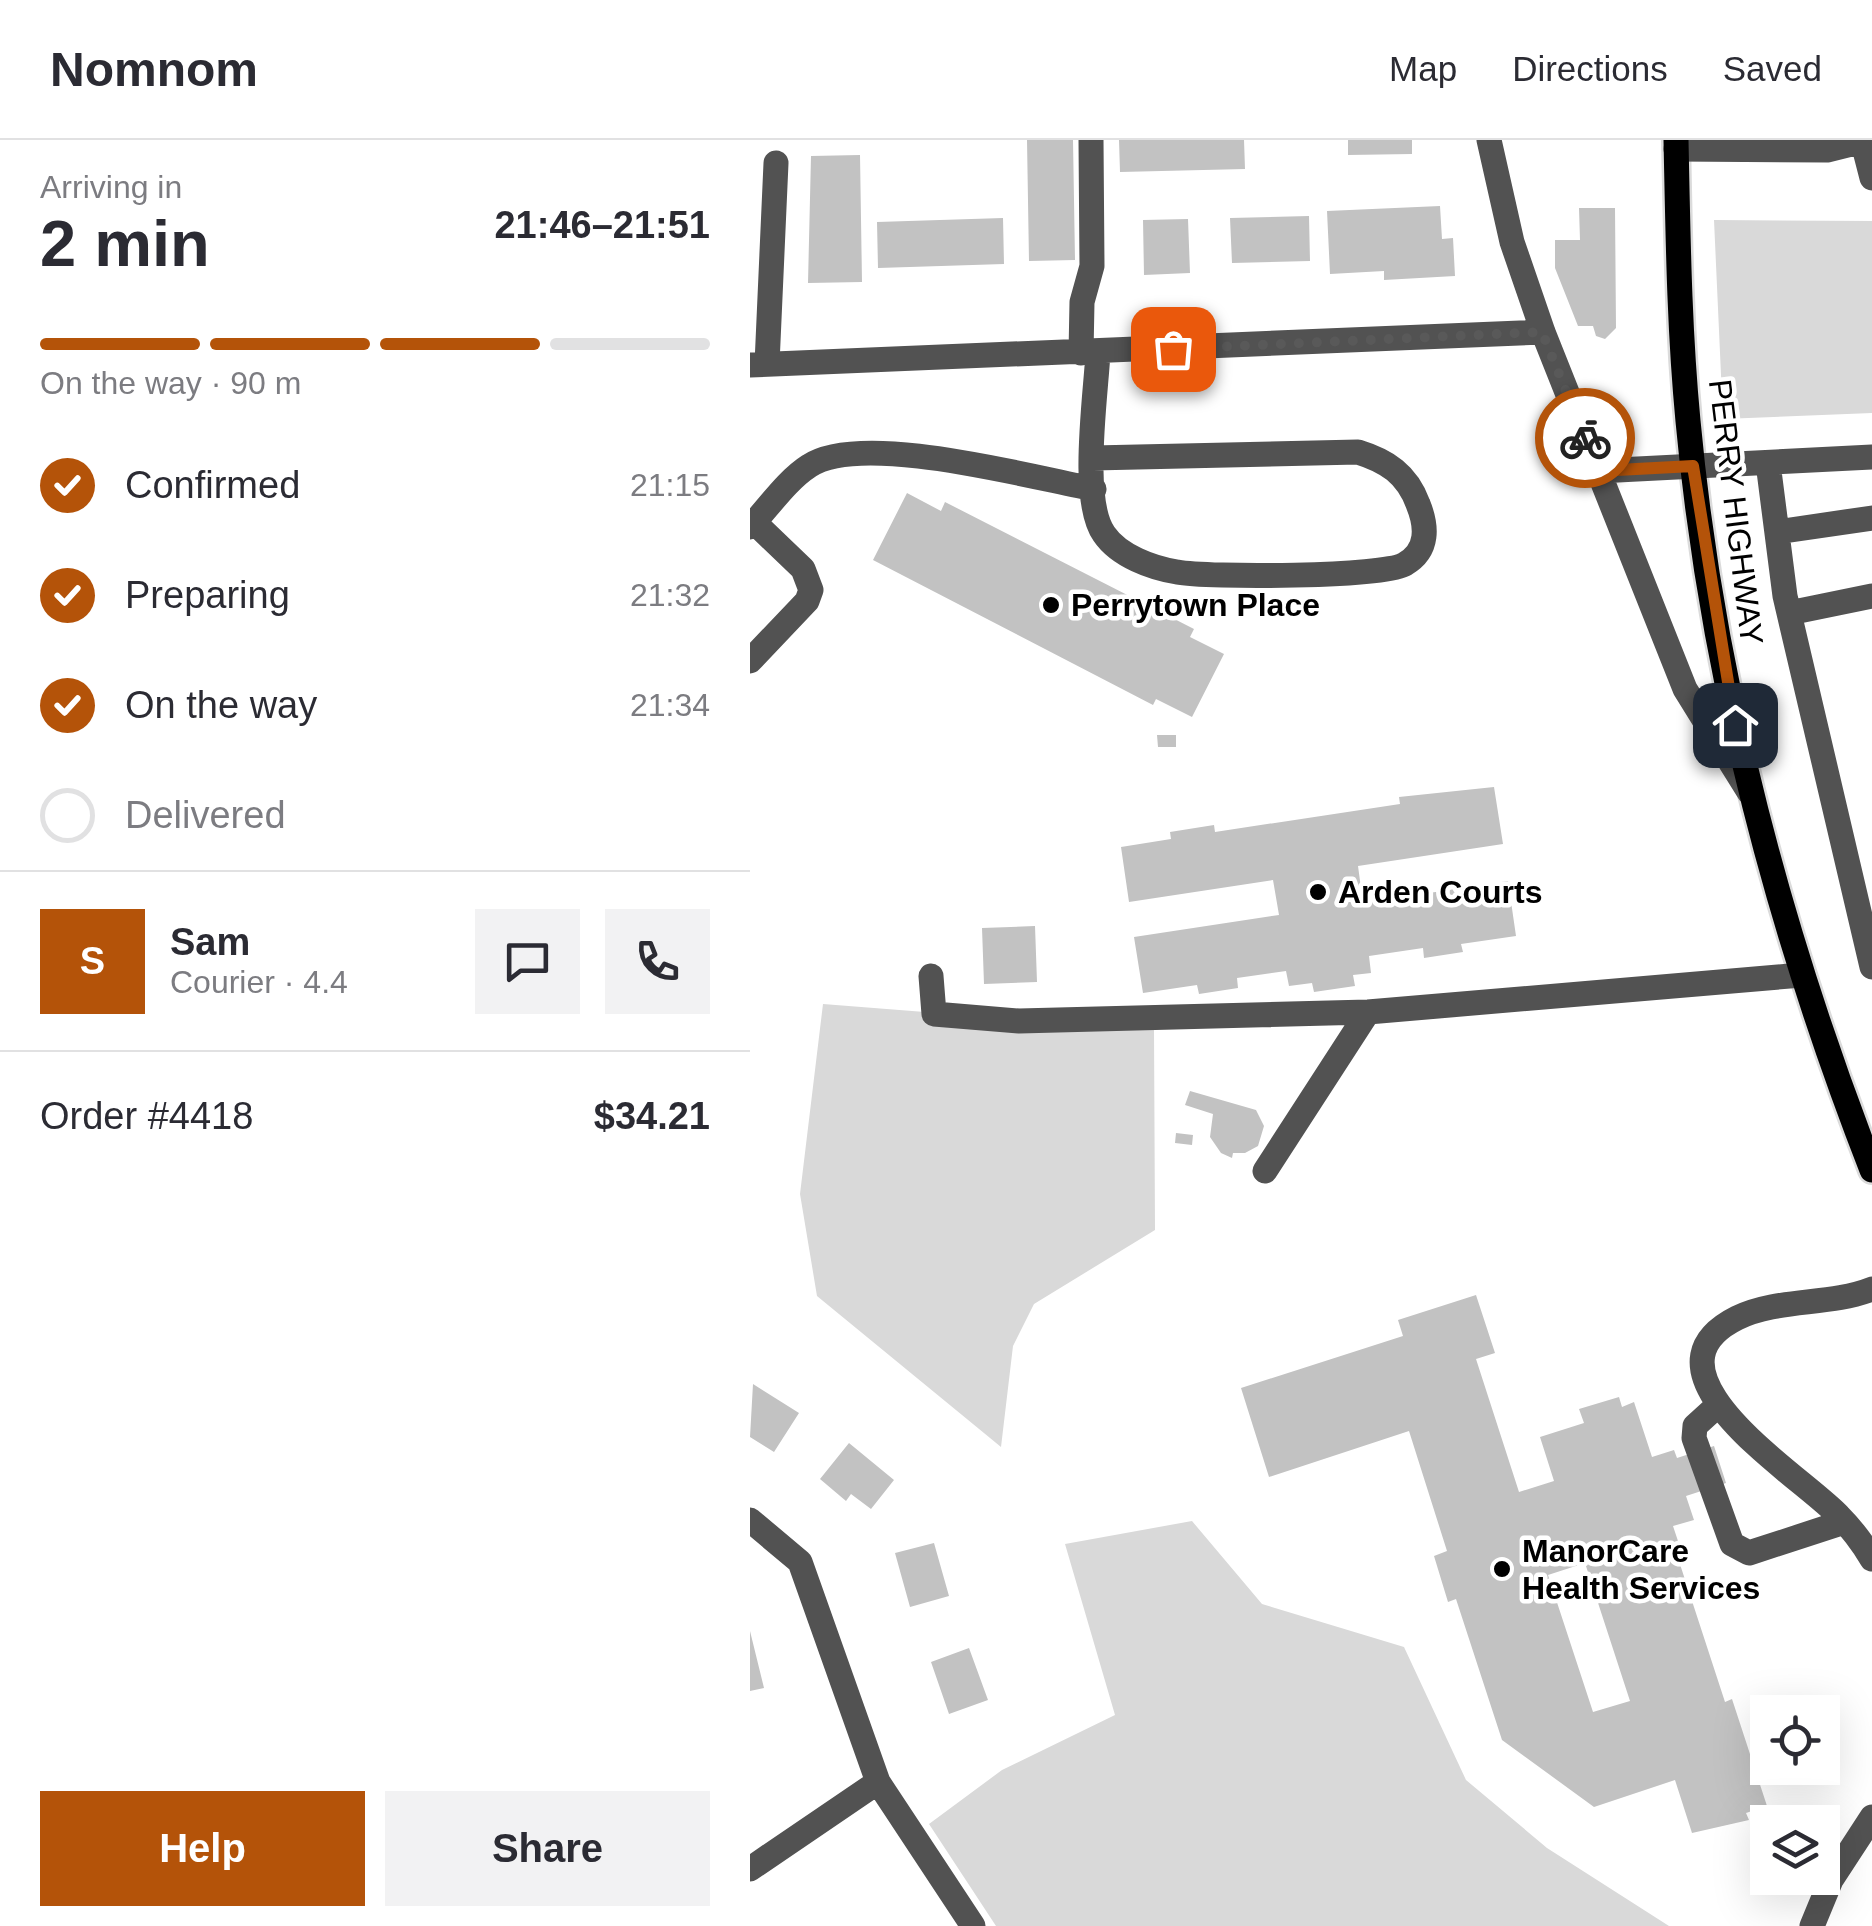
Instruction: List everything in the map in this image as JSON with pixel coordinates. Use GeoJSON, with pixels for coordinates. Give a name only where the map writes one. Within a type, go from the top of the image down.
{"type":"FeatureCollection","features":[{"type":"Feature","properties":{"kind":"main road","name":"PERRY HIGHWAY"},"geometry":{"type":"LineString","coordinates":[[1676,144],[1681,320],[1693,466],[1721,654],[1752,796],[1802,975],[1872,1170]]}},
{"type":"Feature","properties":{"kind":"street"},"geometry":{"type":"LineString","coordinates":[[1091,140],[1092,266],[1082,302],[1089,353],[1092,458],[1094,489],[1103,533],[1126,555],[1172,572],[1393,571],[1420,551],[1426,534],[1415,496],[1403,476],[1385,460],[1358,452],[1092,458]]}},
{"type":"Feature","properties":{"kind":"street"},"geometry":{"type":"LineString","coordinates":[[1489,140],[1512,242],[1542,332],[1685,689],[1752,796]]}},
{"type":"Feature","properties":{"kind":"street"},"geometry":{"type":"LineString","coordinates":[[1676,144],[1826,150],[1865,142],[1872,178]]}},
{"type":"Feature","properties":{"kind":"street"},"geometry":{"type":"LineString","coordinates":[[776,162],[759,364],[1542,332]]}},
{"type":"Feature","properties":{"kind":"street"},"geometry":{"type":"LineString","coordinates":[[750,661],[807,601],[811,590],[803,570],[752,524],[807,467],[834,454],[898,454],[1094,489]]}},
{"type":"Feature","properties":{"kind":"street"},"geometry":{"type":"LineString","coordinates":[[1598,471],[1872,458]]}},
{"type":"Feature","properties":{"kind":"street"},"geometry":{"type":"LineString","coordinates":[[1768,463],[1789,613],[1872,967]]}},
{"type":"Feature","properties":{"kind":"street"},"geometry":{"type":"LineString","coordinates":[[1777,532],[1872,518]]}},
{"type":"Feature","properties":{"kind":"street"},"geometry":{"type":"LineString","coordinates":[[1789,613],[1872,596]]}},
{"type":"Feature","properties":{"kind":"street"},"geometry":{"type":"LineString","coordinates":[[931,976],[931,1007],[936,1015],[1019,1021],[1368,1012],[1802,975]]}},
{"type":"Feature","properties":{"kind":"street"},"geometry":{"type":"LineString","coordinates":[[1265,1171],[1368,1012]]}},
{"type":"Feature","properties":{"kind":"street"},"geometry":{"type":"LineString","coordinates":[[1872,1288],[1842,1298],[1751,1312],[1721,1328],[1704,1354],[1704,1368],[1717,1406],[1844,1522],[1872,1558]]}},
{"type":"Feature","properties":{"kind":"street"},"geometry":{"type":"LineString","coordinates":[[1717,1406],[1695,1426],[1694,1438],[1728,1538],[1736,1549],[1756,1552],[1844,1522]]}},
{"type":"Feature","properties":{"kind":"street"},"geometry":{"type":"LineString","coordinates":[[750,1520],[800,1562],[878,1782],[973,1926]]}},
{"type":"Feature","properties":{"kind":"street"},"geometry":{"type":"LineString","coordinates":[[750,1868],[878,1782]]}},
{"type":"Feature","properties":{"kind":"street"},"geometry":{"type":"LineString","coordinates":[[1812,1926],[1832,1880],[1872,1818]]}},
{"type":"Feature","properties":{"kind":"shaded area"},"geometry":{"type":"Polygon","coordinates":[[[1714,220],[1872,221],[1872,413],[1723,419],[1714,220]]]}},
{"type":"Feature","properties":{"kind":"shaded area"},"geometry":{"type":"Polygon","coordinates":[[[823,1004],[1154,1030],[1155,1230],[1034,1304],[1013,1346],[1001,1447],[817,1296],[800,1194],[823,1004]]]}},
{"type":"Feature","properties":{"kind":"shaded area"},"geometry":{"type":"Polygon","coordinates":[[[1192,1521],[1262,1604],[1404,1647],[1466,1780],[1547,1848],[1669,1926],[996,1926],[929,1824],[1002,1770],[1115,1715],[1065,1544],[1192,1521]]]}},
{"type":"Feature","properties":{"kind":"building"},"geometry":{"type":"Polygon","coordinates":[[[1027,140],[1073,140],[1075,260],[1029,261],[1027,140]]]}},
{"type":"Feature","properties":{"kind":"building"},"geometry":{"type":"Polygon","coordinates":[[[1119,140],[1244,140],[1245,169],[1120,172],[1119,140]]]}},
{"type":"Feature","properties":{"kind":"building"},"geometry":{"type":"Polygon","coordinates":[[[1348,140],[1412,140],[1412,154],[1348,155],[1348,140]]]}},
{"type":"Feature","properties":{"kind":"building"},"geometry":{"type":"Polygon","coordinates":[[[860,155],[862,282],[808,283],[811,156],[860,155]]]}},
{"type":"Feature","properties":{"kind":"building"},"geometry":{"type":"Polygon","coordinates":[[[1440,206],[1442,239],[1453,238],[1455,276],[1384,280],[1384,271],[1330,274],[1327,211],[1440,206]]]}},
{"type":"Feature","properties":{"kind":"building"},"geometry":{"type":"Polygon","coordinates":[[[1579,208],[1615,208],[1616,328],[1605,339],[1596,336],[1593,326],[1578,326],[1555,268],[1555,240],[1580,240],[1579,208]]]}},
{"type":"Feature","properties":{"kind":"building"},"geometry":{"type":"Polygon","coordinates":[[[1309,216],[1310,261],[1232,263],[1230,218],[1309,216]]]}},
{"type":"Feature","properties":{"kind":"building"},"geometry":{"type":"Polygon","coordinates":[[[1003,218],[1004,264],[878,268],[877,222],[1003,218]]]}},
{"type":"Feature","properties":{"kind":"building"},"geometry":{"type":"Polygon","coordinates":[[[1188,219],[1190,273],[1144,275],[1143,220],[1188,219]]]}},
{"type":"Feature","properties":{"kind":"building","name":"Perrytown Place"},"geometry":{"type":"Polygon","coordinates":[[[907,493],[941,511],[945,502],[1194,629],[1190,637],[1224,654],[1192,717],[1156,699],[1153,705],[873,560],[907,493]]]}},
{"type":"Feature","properties":{"kind":"building"},"geometry":{"type":"Polygon","coordinates":[[[1157,735],[1176,735],[1176,747],[1158,747],[1157,735]]]}},
{"type":"Feature","properties":{"kind":"building","name":"Arden Courts"},"geometry":{"type":"Polygon","coordinates":[[[1494,787],[1503,844],[1358,866],[1363,903],[1508,881],[1516,936],[1461,944],[1463,952],[1424,958],[1423,948],[1369,956],[1371,973],[1353,975],[1355,986],[1314,992],[1312,983],[1289,986],[1286,971],[1237,978],[1238,988],[1199,994],[1197,985],[1143,993],[1134,937],[1279,915],[1273,880],[1129,902],[1121,847],[1171,839],[1170,832],[1214,825],[1215,832],[1400,804],[1399,797],[1494,787]]]}},
{"type":"Feature","properties":{"kind":"building"},"geometry":{"type":"Polygon","coordinates":[[[1035,926],[1037,982],[984,984],[982,928],[1035,926]]]}},
{"type":"Feature","properties":{"kind":"building"},"geometry":{"type":"Polygon","coordinates":[[[1190,1091],[1256,1110],[1264,1126],[1258,1146],[1245,1153],[1233,1153],[1232,1158],[1221,1153],[1210,1137],[1213,1114],[1185,1105],[1190,1091]]]}},
{"type":"Feature","properties":{"kind":"building"},"geometry":{"type":"Polygon","coordinates":[[[1176,1133],[1193,1135],[1192,1145],[1175,1143],[1176,1133]]]}},
{"type":"Feature","properties":{"kind":"building","name":"ManorCare Health Services"},"geometry":{"type":"Polygon","coordinates":[[[1476,1295],[1495,1353],[1476,1359],[1519,1492],[1554,1481],[1540,1437],[1584,1423],[1579,1409],[1619,1397],[1622,1407],[1634,1402],[1652,1457],[1674,1450],[1677,1458],[1714,1446],[1726,1483],[1686,1496],[1694,1520],[1673,1526],[1681,1550],[1676,1552],[1725,1702],[1732,1699],[1750,1754],[1750,1785],[1760,1785],[1767,1805],[1750,1805],[1746,1813],[1749,1820],[1692,1833],[1675,1780],[1594,1807],[1502,1740],[1456,1599],[1448,1602],[1434,1556],[1447,1551],[1409,1431],[1269,1477],[1241,1388],[1403,1336],[1398,1320],[1476,1295]],[[1585,1563],[1548,1575],[1593,1712],[1630,1701],[1585,1563]]]}},
{"type":"Feature","properties":{"kind":"building"},"geometry":{"type":"Polygon","coordinates":[[[753,1384],[799,1413],[774,1452],[750,1437],[753,1384]]]}},
{"type":"Feature","properties":{"kind":"building"},"geometry":{"type":"Polygon","coordinates":[[[849,1443],[894,1480],[871,1509],[851,1494],[846,1501],[820,1479],[849,1443]]]}},
{"type":"Feature","properties":{"kind":"building"},"geometry":{"type":"Polygon","coordinates":[[[934,1543],[949,1596],[910,1607],[895,1553],[934,1543]]]}},
{"type":"Feature","properties":{"kind":"building"},"geometry":{"type":"Polygon","coordinates":[[[750,1631],[764,1688],[750,1691],[750,1631]]]}},
{"type":"Feature","properties":{"kind":"building"},"geometry":{"type":"Polygon","coordinates":[[[969,1648],[988,1700],[949,1714],[931,1662],[969,1648]]]}},
{"type":"Feature","properties":{"kind":"way so far"},"geometry":{"type":"LineString","coordinates":[[1173,349],[1542,332],[1585,438]]}},
{"type":"Feature","properties":{"kind":"place","name":"Perrytown Place"},"geometry":{"type":"Point","coordinates":[1051,605]}},
{"type":"Feature","properties":{"kind":"place","name":"Arden Courts"},"geometry":{"type":"Point","coordinates":[1318,892]}},
{"type":"Feature","properties":{"kind":"place","name":"ManorCare Health Services"},"geometry":{"type":"Point","coordinates":[1502,1569]}},
{"type":"Feature","properties":{"kind":"route"},"geometry":{"type":"LineString","coordinates":[[1585,438],[1598,471],[1693,466],[1735,725]]}}]}
